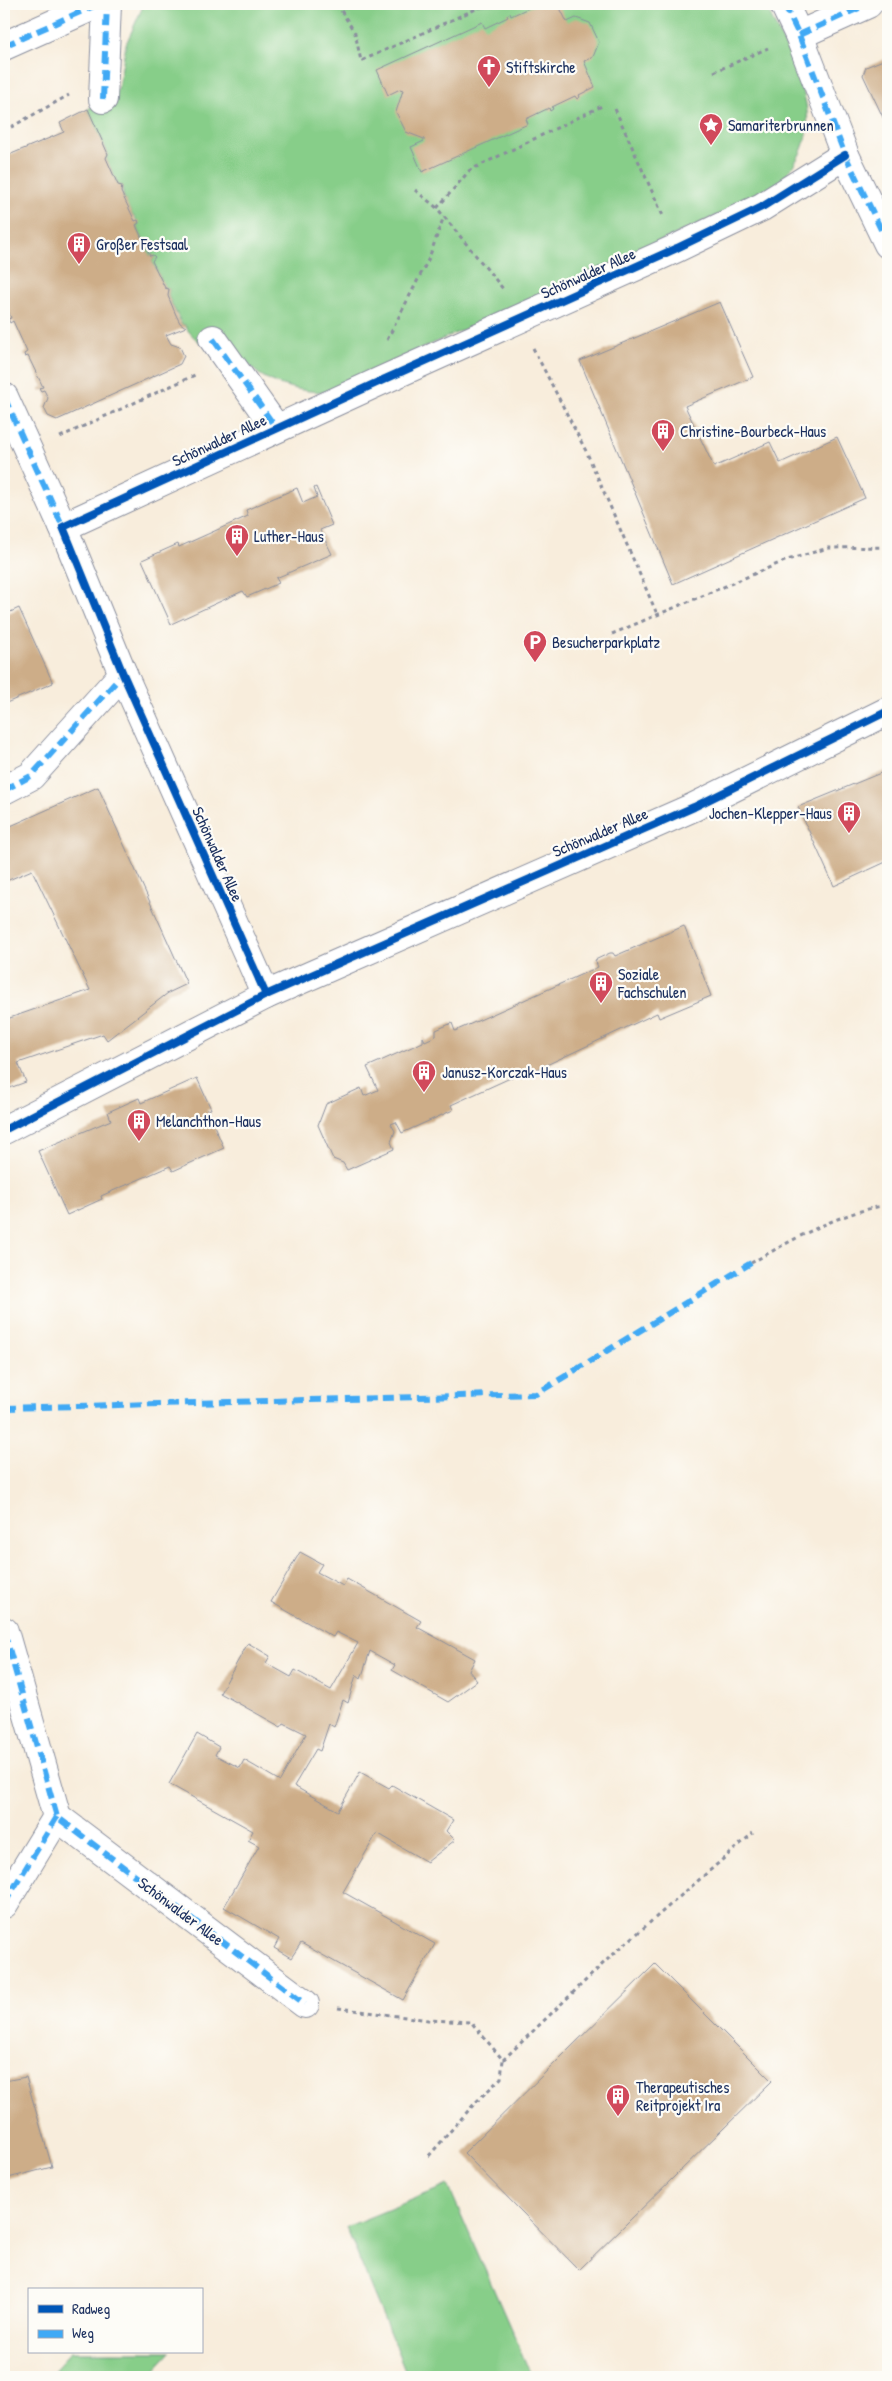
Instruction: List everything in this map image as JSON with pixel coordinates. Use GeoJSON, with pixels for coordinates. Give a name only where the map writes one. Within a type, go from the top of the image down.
{"type":"FeatureCollection","features":[{"type":"Feature","properties":{"kind":"street"},"geometry":{"type":"LineString","coordinates":[[4,46],[98,4]]}},
{"type":"Feature","properties":{"kind":"street"},"geometry":{"type":"LineString","coordinates":[[104,99],[107,4]]}},
{"type":"Feature","properties":{"kind":"street"},"geometry":{"type":"LineString","coordinates":[[784,4],[799,35],[844,154],[888,244]]}},
{"type":"Feature","properties":{"kind":"street"},"geometry":{"type":"LineString","coordinates":[[799,35],[868,4]]}},
{"type":"Feature","properties":{"kind":"street","name":"Schönwalder Allee"},"geometry":{"type":"LineString","coordinates":[[63,527],[276,428],[677,248],[762,207],[844,154]]}},
{"type":"Feature","properties":{"kind":"street","name":"Schönwalder Allee"},"geometry":{"type":"LineString","coordinates":[[220,350],[276,428]]}},
{"type":"Feature","properties":{"kind":"street","name":"Schönwalder Allee"},"geometry":{"type":"LineString","coordinates":[[4,397],[63,527],[123,674],[266,996]]}},
{"type":"Feature","properties":{"kind":"street"},"geometry":{"type":"LineString","coordinates":[[4,790],[31,776],[123,674]]}},
{"type":"Feature","properties":{"kind":"street","name":"Schönwalder Allee"},"geometry":{"type":"LineString","coordinates":[[4,1130],[266,996],[694,807],[888,711]]}},
{"type":"Feature","properties":{"kind":"street"},"geometry":{"type":"LineString","coordinates":[[4,1631],[56,1817],[4,1904]]}},
{"type":"Feature","properties":{"kind":"street","name":"Schönwalder Allee"},"geometry":{"type":"LineString","coordinates":[[56,1817],[305,2004]]}},
{"type":"Feature","properties":{"kind":"path"},"geometry":{"type":"LineString","coordinates":[[337,4],[355,33],[361,61],[487,4]]}},
{"type":"Feature","properties":{"kind":"path"},"geometry":{"type":"LineString","coordinates":[[714,72],[799,35]]}},
{"type":"Feature","properties":{"kind":"path"},"geometry":{"type":"LineString","coordinates":[[4,131],[79,90],[104,99]]}},
{"type":"Feature","properties":{"kind":"path"},"geometry":{"type":"LineString","coordinates":[[437,208],[470,170],[604,105]]}},
{"type":"Feature","properties":{"kind":"path"},"geometry":{"type":"LineString","coordinates":[[615,109],[677,248]]}},
{"type":"Feature","properties":{"kind":"path"},"geometry":{"type":"LineString","coordinates":[[415,190],[437,208],[517,306],[518,320],[587,453],[657,614]]}},
{"type":"Feature","properties":{"kind":"path"},"geometry":{"type":"LineString","coordinates":[[374,384],[369,372],[410,298],[429,258],[444,216]]}},
{"type":"Feature","properties":{"kind":"path"},"geometry":{"type":"LineString","coordinates":[[38,472],[56,439],[220,350]]}},
{"type":"Feature","properties":{"kind":"path"},"geometry":{"type":"LineString","coordinates":[[612,634],[795,557],[828,548],[888,547]]}},
{"type":"Feature","properties":{"kind":"path"},"geometry":{"type":"LineString","coordinates":[[752,1263],[801,1235],[870,1207],[888,1205]]}},
{"type":"Feature","properties":{"kind":"path"},"geometry":{"type":"LineString","coordinates":[[502,2060],[610,1958],[753,1833]]}},
{"type":"Feature","properties":{"kind":"path"},"geometry":{"type":"LineString","coordinates":[[305,2004],[428,2020],[471,2022],[502,2060],[501,2078],[475,2103],[428,2158]]}},
{"type":"Feature","properties":{"kind":"green space"},"geometry":{"type":"Polygon","coordinates":[[[144,4],[765,4],[799,79],[806,103],[807,126],[802,149],[788,172],[765,194],[325,392],[308,391],[282,385],[266,378],[241,359],[202,343],[196,339],[184,324],[182,325],[168,296],[169,289],[165,288],[152,261],[155,257],[153,255],[150,256],[136,225],[139,223],[127,206],[122,186],[118,185],[106,158],[108,154],[88,109],[118,89],[126,44],[144,4]]]}},
{"type":"Feature","properties":{"kind":"green space"},"geometry":{"type":"Polygon","coordinates":[[[448,2185],[532,2377],[408,2377],[346,2227],[448,2185]]]}},
{"type":"Feature","properties":{"kind":"green space"},"geometry":{"type":"Polygon","coordinates":[[[69,2354],[169,2354],[148,2377],[48,2377],[69,2354]]]}},
{"type":"Feature","properties":{"kind":"building","name":"Stiftskirche"},"geometry":{"type":"Polygon","coordinates":[[[534,4],[558,4],[567,22],[576,18],[590,23],[599,42],[593,57],[584,61],[595,87],[579,95],[580,97],[577,99],[575,96],[552,107],[553,109],[550,111],[549,108],[526,119],[528,124],[422,172],[411,147],[424,141],[424,139],[406,132],[396,112],[403,90],[400,89],[388,95],[377,70],[482,22],[485,28],[508,17],[507,15],[510,13],[511,16],[534,4]]]}},
{"type":"Feature","properties":{"kind":"building"},"geometry":{"type":"Polygon","coordinates":[[[888,58],[888,128],[863,75],[866,67],[888,58]]]}},
{"type":"Feature","properties":{"kind":"building","name":"Großer Festsaal"},"geometry":{"type":"Polygon","coordinates":[[[88,109],[108,154],[106,158],[118,185],[122,186],[121,192],[135,221],[138,220],[139,223],[136,225],[150,256],[153,255],[155,257],[152,261],[165,288],[169,289],[168,296],[176,315],[180,323],[186,327],[166,335],[171,344],[180,347],[184,356],[180,364],[57,420],[48,416],[44,408],[48,398],[44,390],[41,391],[39,388],[43,387],[28,356],[25,357],[24,354],[27,352],[13,321],[10,323],[8,319],[11,318],[4,300],[4,157],[64,132],[60,123],[88,109]]]}},
{"type":"Feature","properties":{"kind":"building","name":"Christine-Bourbeck-Haus"},"geometry":{"type":"Polygon","coordinates":[[[720,302],[753,377],[685,406],[714,467],[770,442],[780,463],[837,437],[865,498],[673,584],[580,361],[720,302]]]}},
{"type":"Feature","properties":{"kind":"building","name":"Luther-Haus"},"geometry":{"type":"Polygon","coordinates":[[[316,487],[332,525],[320,530],[332,554],[276,578],[279,583],[247,597],[243,591],[171,624],[142,560],[178,544],[179,547],[248,516],[246,510],[297,488],[303,503],[317,497],[314,488],[316,487]]]}},
{"type":"Feature","properties":{"kind":"building"},"geometry":{"type":"Polygon","coordinates":[[[19,608],[53,683],[4,704],[4,615],[19,608]]]}},
{"type":"Feature","properties":{"kind":"building","name":"Jochen-Klepper-Haus"},"geometry":{"type":"Polygon","coordinates":[[[888,770],[888,861],[834,886],[798,807],[888,770]]]}},
{"type":"Feature","properties":{"kind":"building"},"geometry":{"type":"Polygon","coordinates":[[[98,787],[187,984],[168,993],[107,1040],[103,1034],[18,1063],[26,1082],[4,1090],[4,1020],[90,990],[32,870],[4,882],[4,829],[98,787]]]}},
{"type":"Feature","properties":{"kind":"building"},"geometry":{"type":"Polygon","coordinates":[[[684,926],[711,996],[659,1018],[657,1013],[521,1077],[519,1074],[451,1105],[453,1110],[402,1133],[396,1122],[391,1124],[395,1131],[391,1142],[394,1149],[347,1170],[343,1163],[333,1159],[318,1125],[326,1104],[361,1088],[364,1096],[378,1090],[367,1067],[423,1042],[423,1037],[425,1041],[436,1036],[436,1030],[452,1023],[455,1031],[598,967],[595,960],[610,953],[613,953],[615,956],[684,926]]]}},
{"type":"Feature","properties":{"kind":"building","name":"Melanchthon-Haus"},"geometry":{"type":"Polygon","coordinates":[[[197,1078],[211,1109],[207,1110],[224,1148],[173,1171],[170,1166],[101,1196],[102,1199],[67,1215],[38,1151],[111,1120],[108,1112],[139,1098],[141,1103],[197,1078]]]}},
{"type":"Feature","properties":{"kind":"building"},"geometry":{"type":"Polygon","coordinates":[[[300,1552],[322,1564],[317,1572],[343,1586],[347,1579],[421,1621],[417,1627],[475,1659],[469,1671],[477,1681],[448,1702],[392,1670],[395,1665],[370,1651],[361,1679],[356,1675],[348,1703],[343,1700],[334,1727],[329,1724],[320,1751],[316,1749],[294,1786],[338,1811],[360,1772],[389,1788],[392,1785],[453,1820],[446,1831],[455,1840],[427,1862],[377,1833],[343,1892],[435,1944],[403,2000],[301,1943],[291,1958],[274,1948],[279,1939],[224,1907],[259,1846],[248,1840],[253,1831],[169,1784],[197,1734],[219,1747],[215,1755],[240,1768],[244,1760],[280,1781],[306,1734],[284,1723],[281,1727],[220,1693],[248,1643],[270,1656],[266,1663],[291,1677],[295,1670],[331,1690],[358,1643],[336,1632],[333,1637],[271,1602],[300,1552]]]}},
{"type":"Feature","properties":{"kind":"building","name":"Therapeutisches Reitprojekt Ira"},"geometry":{"type":"Polygon","coordinates":[[[655,1964],[772,2081],[579,2270],[464,2153],[655,1964]]]}},
{"type":"Feature","properties":{"kind":"building"},"geometry":{"type":"Polygon","coordinates":[[[26,2077],[52,2167],[4,2179],[4,2081],[26,2077]]]}},
{"type":"Feature","properties":{"kind":"marked path"},"geometry":{"type":"LineString","coordinates":[[4,46],[98,4]]}},
{"type":"Feature","properties":{"kind":"marked path"},"geometry":{"type":"LineString","coordinates":[[103,99],[107,4]]}},
{"type":"Feature","properties":{"kind":"marked path"},"geometry":{"type":"LineString","coordinates":[[784,4],[799,35],[845,155],[888,244]]}},
{"type":"Feature","properties":{"kind":"marked path"},"geometry":{"type":"LineString","coordinates":[[799,35],[868,4]]}},
{"type":"Feature","properties":{"kind":"marked path"},"geometry":{"type":"LineString","coordinates":[[213,339],[276,428]]}},
{"type":"Feature","properties":{"kind":"marked path"},"geometry":{"type":"LineString","coordinates":[[4,397],[63,527]]}},
{"type":"Feature","properties":{"kind":"marked path"},"geometry":{"type":"LineString","coordinates":[[4,790],[31,776],[123,674]]}},
{"type":"Feature","properties":{"kind":"marked path"},"geometry":{"type":"LineString","coordinates":[[4,1408],[536,1394],[751,1263]]}},
{"type":"Feature","properties":{"kind":"marked path"},"geometry":{"type":"LineString","coordinates":[[4,1631],[57,1817],[305,2004]]}},
{"type":"Feature","properties":{"kind":"marked path"},"geometry":{"type":"LineString","coordinates":[[4,1904],[57,1817]]}},
{"type":"Feature","properties":{"kind":"cycle path"},"geometry":{"type":"LineString","coordinates":[[266,995],[123,674],[63,527],[374,384],[677,248],[762,207],[845,155]]}},
{"type":"Feature","properties":{"kind":"cycle path"},"geometry":{"type":"LineString","coordinates":[[4,1130],[266,995],[694,807],[888,711]]}},
{"type":"Feature","properties":{"kind":"place","name":"Stiftskirche"},"geometry":{"type":"Point","coordinates":[489,88]}},
{"type":"Feature","properties":{"kind":"place","name":"Samariterbrunnen"},"geometry":{"type":"Point","coordinates":[711,146]}},
{"type":"Feature","properties":{"kind":"place","name":"Großer Festsaal"},"geometry":{"type":"Point","coordinates":[79,265]}},
{"type":"Feature","properties":{"kind":"place","name":"Christine-Bourbeck-Haus"},"geometry":{"type":"Point","coordinates":[663,452]}},
{"type":"Feature","properties":{"kind":"place","name":"Luther-Haus"},"geometry":{"type":"Point","coordinates":[237,557]}},
{"type":"Feature","properties":{"kind":"place","name":"Besucherparkplatz"},"geometry":{"type":"Point","coordinates":[535,663]}},
{"type":"Feature","properties":{"kind":"place","name":"Jochen-Klepper-Haus"},"geometry":{"type":"Point","coordinates":[849,834]}},
{"type":"Feature","properties":{"kind":"place","name":"Soziale Fachschulen"},"geometry":{"type":"Point","coordinates":[601,1004]}},
{"type":"Feature","properties":{"kind":"place","name":"Janusz-Korczak-Haus"},"geometry":{"type":"Point","coordinates":[424,1093]}},
{"type":"Feature","properties":{"kind":"place","name":"Melanchthon-Haus"},"geometry":{"type":"Point","coordinates":[139,1142]}},
{"type":"Feature","properties":{"kind":"place","name":"Therapeutisches Reitprojekt Ira"},"geometry":{"type":"Point","coordinates":[618,2117]}}]}
